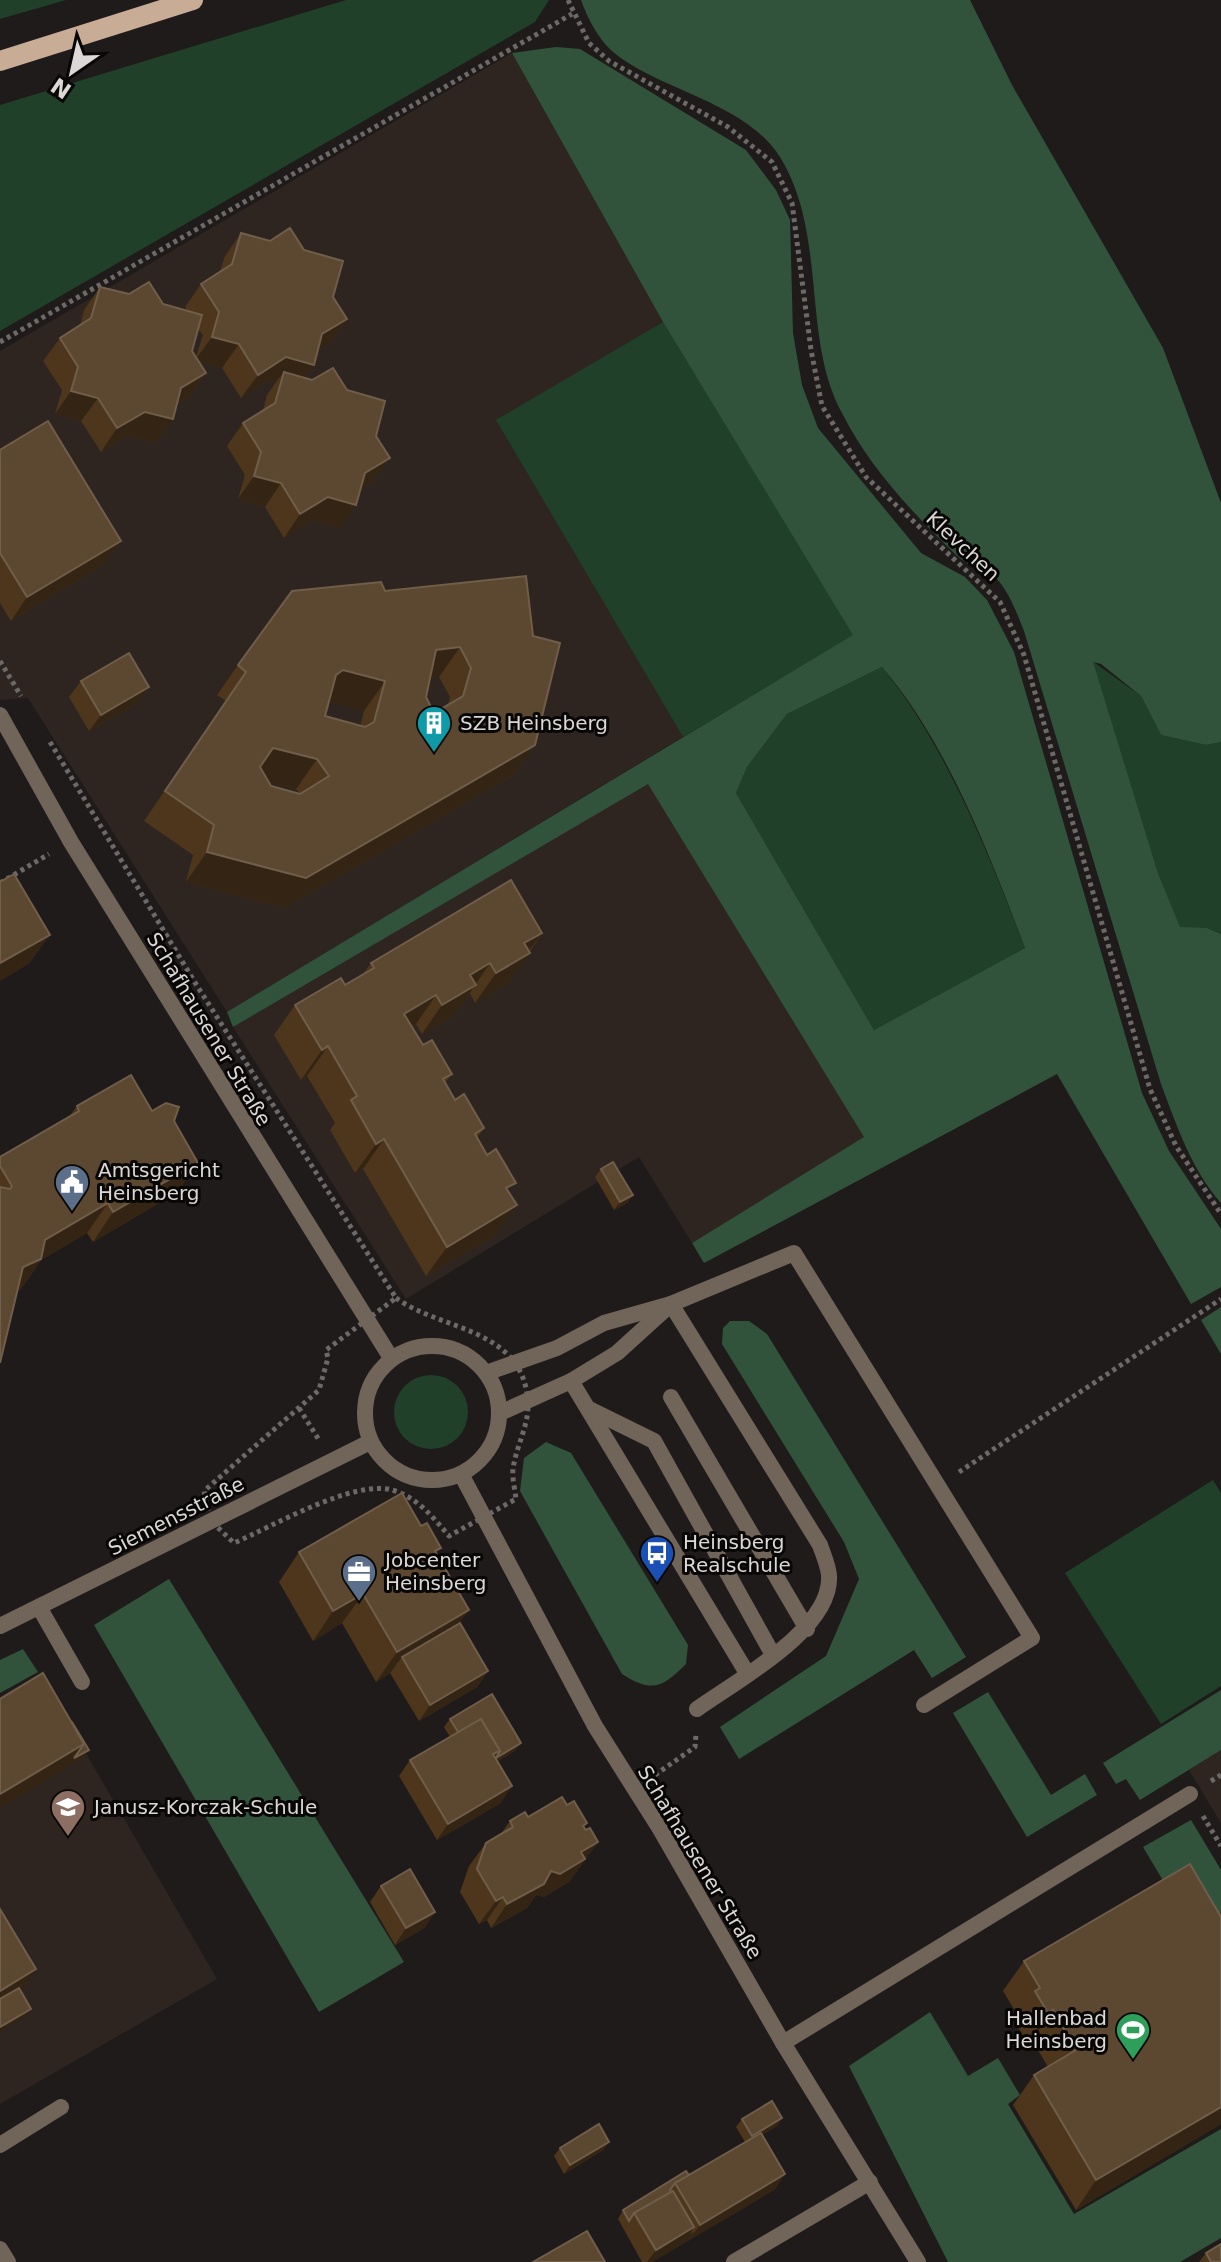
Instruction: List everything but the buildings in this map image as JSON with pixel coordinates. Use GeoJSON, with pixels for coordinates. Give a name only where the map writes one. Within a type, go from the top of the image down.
{"type":"FeatureCollection","features":[{"type":"Feature","properties":{"kind":"main road"},"geometry":{"type":"LineString","coordinates":[[0,61],[193,0]]}},
{"type":"Feature","properties":{"kind":"street","name":"Schafhausener Straße"},"geometry":{"type":"LineString","coordinates":[[0,715],[71,842],[391,1358]]}},
{"type":"Feature","properties":{"kind":"street"},"geometry":{"type":"LineString","coordinates":[[486,1373],[557,1348],[604,1323],[671,1304],[794,1253],[1032,1638],[924,1705]]}},
{"type":"Feature","properties":{"kind":"street"},"geometry":{"type":"LineString","coordinates":[[500,1413],[571,1381],[617,1353],[671,1304]]}},
{"type":"Feature","properties":{"kind":"street"},"geometry":{"type":"LineString","coordinates":[[671,1304],[820,1545],[829,1575],[825,1600],[807,1629],[697,1709]]}},
{"type":"Feature","properties":{"kind":"street"},"geometry":{"type":"LineString","coordinates":[[431,1345],[452,1349],[471,1358],[486,1373],[496,1392],[500,1413],[495,1438],[482,1459],[461,1474],[441,1480],[419,1480],[399,1473],[382,1460],[370,1442],[364,1419],[366,1396],[375,1375],[391,1358],[431,1345]]}},
{"type":"Feature","properties":{"kind":"street"},"geometry":{"type":"LineString","coordinates":[[571,1381],[747,1673]]}},
{"type":"Feature","properties":{"kind":"street"},"geometry":{"type":"LineString","coordinates":[[671,1397],[807,1629]]}},
{"type":"Feature","properties":{"kind":"street"},"geometry":{"type":"LineString","coordinates":[[588,1408],[654,1441],[773,1655]]}},
{"type":"Feature","properties":{"kind":"street","name":"Siemensstraße"},"geometry":{"type":"LineString","coordinates":[[0,1626],[370,1442]]}},
{"type":"Feature","properties":{"kind":"street","name":"Schafhausener Straße"},"geometry":{"type":"LineString","coordinates":[[461,1474],[595,1726],[783,2043],[918,2262]]}},
{"type":"Feature","properties":{"kind":"street"},"geometry":{"type":"LineString","coordinates":[[39,1607],[82,1682]]}},
{"type":"Feature","properties":{"kind":"street"},"geometry":{"type":"LineString","coordinates":[[783,2043],[1190,1794]]}},
{"type":"Feature","properties":{"kind":"street"},"geometry":{"type":"LineString","coordinates":[[0,2145],[61,2107]]}},
{"type":"Feature","properties":{"kind":"street"},"geometry":{"type":"LineString","coordinates":[[734,2262],[870,2182]]}},
{"type":"Feature","properties":{"kind":"street"},"geometry":{"type":"LineString","coordinates":[[0,2249],[8,2262]]}},
{"type":"Feature","properties":{"kind":"path","name":"Klevchen"},"geometry":{"type":"LineString","coordinates":[[568,0],[572,14],[589,43],[609,61],[728,127],[772,162],[792,203],[811,350],[822,406],[866,477],[1000,602],[1024,655],[1150,1089],[1176,1146],[1221,1214]]}},
{"type":"Feature","properties":{"kind":"path"},"geometry":{"type":"LineString","coordinates":[[0,342],[572,14]]}},
{"type":"Feature","properties":{"kind":"path"},"geometry":{"type":"LineString","coordinates":[[0,661],[25,702]]}},
{"type":"Feature","properties":{"kind":"path"},"geometry":{"type":"LineString","coordinates":[[41,728],[194,981],[396,1298]]}},
{"type":"Feature","properties":{"kind":"path"},"geometry":{"type":"LineString","coordinates":[[0,883],[71,842]]}},
{"type":"Feature","properties":{"kind":"path"},"geometry":{"type":"LineString","coordinates":[[938,1485],[1221,1299]]}},
{"type":"Feature","properties":{"kind":"path"},"geometry":{"type":"LineString","coordinates":[[635,1789],[695,1747],[697,1709]]}},
{"type":"Feature","properties":{"kind":"shaded area"},"geometry":{"type":"Polygon","coordinates":[[[512,53],[663,322],[497,421],[683,737],[227,1012],[28,698],[0,700],[0,351],[512,53]]]}},
{"type":"Feature","properties":{"kind":"shaded area"},"geometry":{"type":"Polygon","coordinates":[[[648,783],[865,1138],[692,1243],[639,1157],[406,1299],[233,1027],[648,783]]]}},
{"type":"Feature","properties":{"kind":"shaded area","name":"Janusz-Korczak-Schule"},"geometry":{"type":"Polygon","coordinates":[[[40,1674],[217,1979],[0,2104],[0,1697],[40,1674]]]}},
{"type":"Feature","properties":{"kind":"shaded area"},"geometry":{"type":"Polygon","coordinates":[[[1221,1750],[1221,1823],[1189,1770],[1221,1750]]]}},
{"type":"Feature","properties":{"kind":"green space"},"geometry":{"type":"Polygon","coordinates":[[[0,0],[66,0],[0,19],[0,0]]]}},
{"type":"Feature","properties":{"kind":"green space"},"geometry":{"type":"Polygon","coordinates":[[[346,0],[549,0],[535,22],[0,331],[0,105],[346,0]]]}},
{"type":"Feature","properties":{"kind":"green space"},"geometry":{"type":"Polygon","coordinates":[[[581,0],[970,0],[1012,85],[1163,348],[1221,503],[1221,742],[1206,745],[1161,735],[1141,696],[1101,664],[1093,662],[1158,873],[1180,927],[1207,928],[1221,934],[1221,1203],[1193,1161],[1161,1084],[1024,631],[1011,600],[997,579],[955,554],[892,488],[865,452],[842,413],[822,352],[804,219],[795,187],[780,157],[765,138],[746,123],[652,76],[612,51],[594,27],[581,0]]]}},
{"type":"Feature","properties":{"kind":"green space"},"geometry":{"type":"Polygon","coordinates":[[[556,47],[580,49],[746,150],[776,190],[790,220],[793,333],[802,385],[818,428],[921,553],[965,577],[987,600],[1014,652],[1142,1093],[1169,1151],[1221,1229],[1221,1287],[1191,1304],[1057,1074],[704,1263],[692,1243],[864,1137],[648,784],[233,1027],[227,1012],[853,635],[663,322],[512,53],[556,47]],[[882,667],[787,714],[747,767],[736,793],[874,1030],[1025,948],[965,801],[906,697],[882,667]]]}},
{"type":"Feature","properties":{"kind":"green space"},"geometry":{"type":"Polygon","coordinates":[[[663,322],[854,635],[683,737],[496,420],[663,322]]]}},
{"type":"Feature","properties":{"kind":"green space"},"geometry":{"type":"Polygon","coordinates":[[[1092,661],[1141,696],[1161,735],[1206,745],[1221,742],[1221,934],[1207,928],[1180,928],[1158,873],[1092,661]]]}},
{"type":"Feature","properties":{"kind":"green space"},"geometry":{"type":"Polygon","coordinates":[[[882,667],[906,699],[946,766],[980,838],[1025,948],[874,1030],[736,793],[747,767],[787,714],[882,667]]]}},
{"type":"Feature","properties":{"kind":"green space"},"geometry":{"type":"Polygon","coordinates":[[[1221,1307],[1221,1354],[1201,1320],[1221,1307]]]}},
{"type":"Feature","properties":{"kind":"green space"},"geometry":{"type":"Polygon","coordinates":[[[730,1321],[749,1321],[767,1334],[966,1657],[932,1678],[914,1650],[739,1759],[720,1727],[826,1656],[859,1579],[844,1542],[722,1344],[723,1328],[730,1321]]]}},
{"type":"Feature","properties":{"kind":"green space"},"geometry":{"type":"Polygon","coordinates":[[[431,1375],[452,1381],[462,1391],[468,1412],[462,1433],[452,1443],[431,1449],[410,1443],[400,1433],[394,1412],[400,1391],[410,1381],[431,1375]]]}},
{"type":"Feature","properties":{"kind":"green space"},"geometry":{"type":"Polygon","coordinates":[[[546,1442],[571,1453],[688,1645],[686,1664],[663,1683],[649,1686],[622,1674],[520,1491],[524,1458],[546,1442]]]}},
{"type":"Feature","properties":{"kind":"green space"},"geometry":{"type":"Polygon","coordinates":[[[1213,1480],[1221,1493],[1221,1686],[1161,1724],[1065,1573],[1213,1480]]]}},
{"type":"Feature","properties":{"kind":"green space"},"geometry":{"type":"Polygon","coordinates":[[[169,1579],[404,1962],[319,2012],[94,1625],[169,1579]]]}},
{"type":"Feature","properties":{"kind":"green space"},"geometry":{"type":"Polygon","coordinates":[[[23,1649],[38,1672],[0,1693],[0,1660],[23,1649]]]}},
{"type":"Feature","properties":{"kind":"green space"},"geometry":{"type":"Polygon","coordinates":[[[1221,1690],[1221,1750],[1140,1800],[1126,1779],[1116,1784],[1103,1763],[1221,1690]]]}},
{"type":"Feature","properties":{"kind":"green space"},"geometry":{"type":"Polygon","coordinates":[[[988,1692],[1051,1795],[1085,1774],[1097,1795],[1027,1837],[953,1713],[988,1692]]]}},
{"type":"Feature","properties":{"kind":"green space"},"geometry":{"type":"Polygon","coordinates":[[[1191,1820],[1221,1870],[1221,1978],[1143,1847],[1191,1820]]]}},
{"type":"Feature","properties":{"kind":"green space"},"geometry":{"type":"Polygon","coordinates":[[[930,2012],[968,2076],[998,2058],[1020,2095],[1008,2104],[1074,2214],[1221,2129],[1221,2238],[1180,2262],[948,2262],[849,2066],[930,2012]]]}},
{"type":"Feature","properties":{"kind":"place","name":"SZB Heinsberg"},"geometry":{"type":"Point","coordinates":[434,754]}},
{"type":"Feature","properties":{"kind":"place","name":"Amtsgericht Heinsberg"},"geometry":{"type":"Point","coordinates":[72,1213]}},
{"type":"Feature","properties":{"kind":"place","name":"Heinsberg Realschule"},"geometry":{"type":"Point","coordinates":[657,1584]}},
{"type":"Feature","properties":{"kind":"place","name":"Jobcenter Heinsberg"},"geometry":{"type":"Point","coordinates":[359,1603]}},
{"type":"Feature","properties":{"kind":"place","name":"Janusz-Korczak-Schule"},"geometry":{"type":"Point","coordinates":[68,1838]}},
{"type":"Feature","properties":{"kind":"place","name":"Hallenbad Heinsberg"},"geometry":{"type":"Point","coordinates":[1133,2061]}}]}
